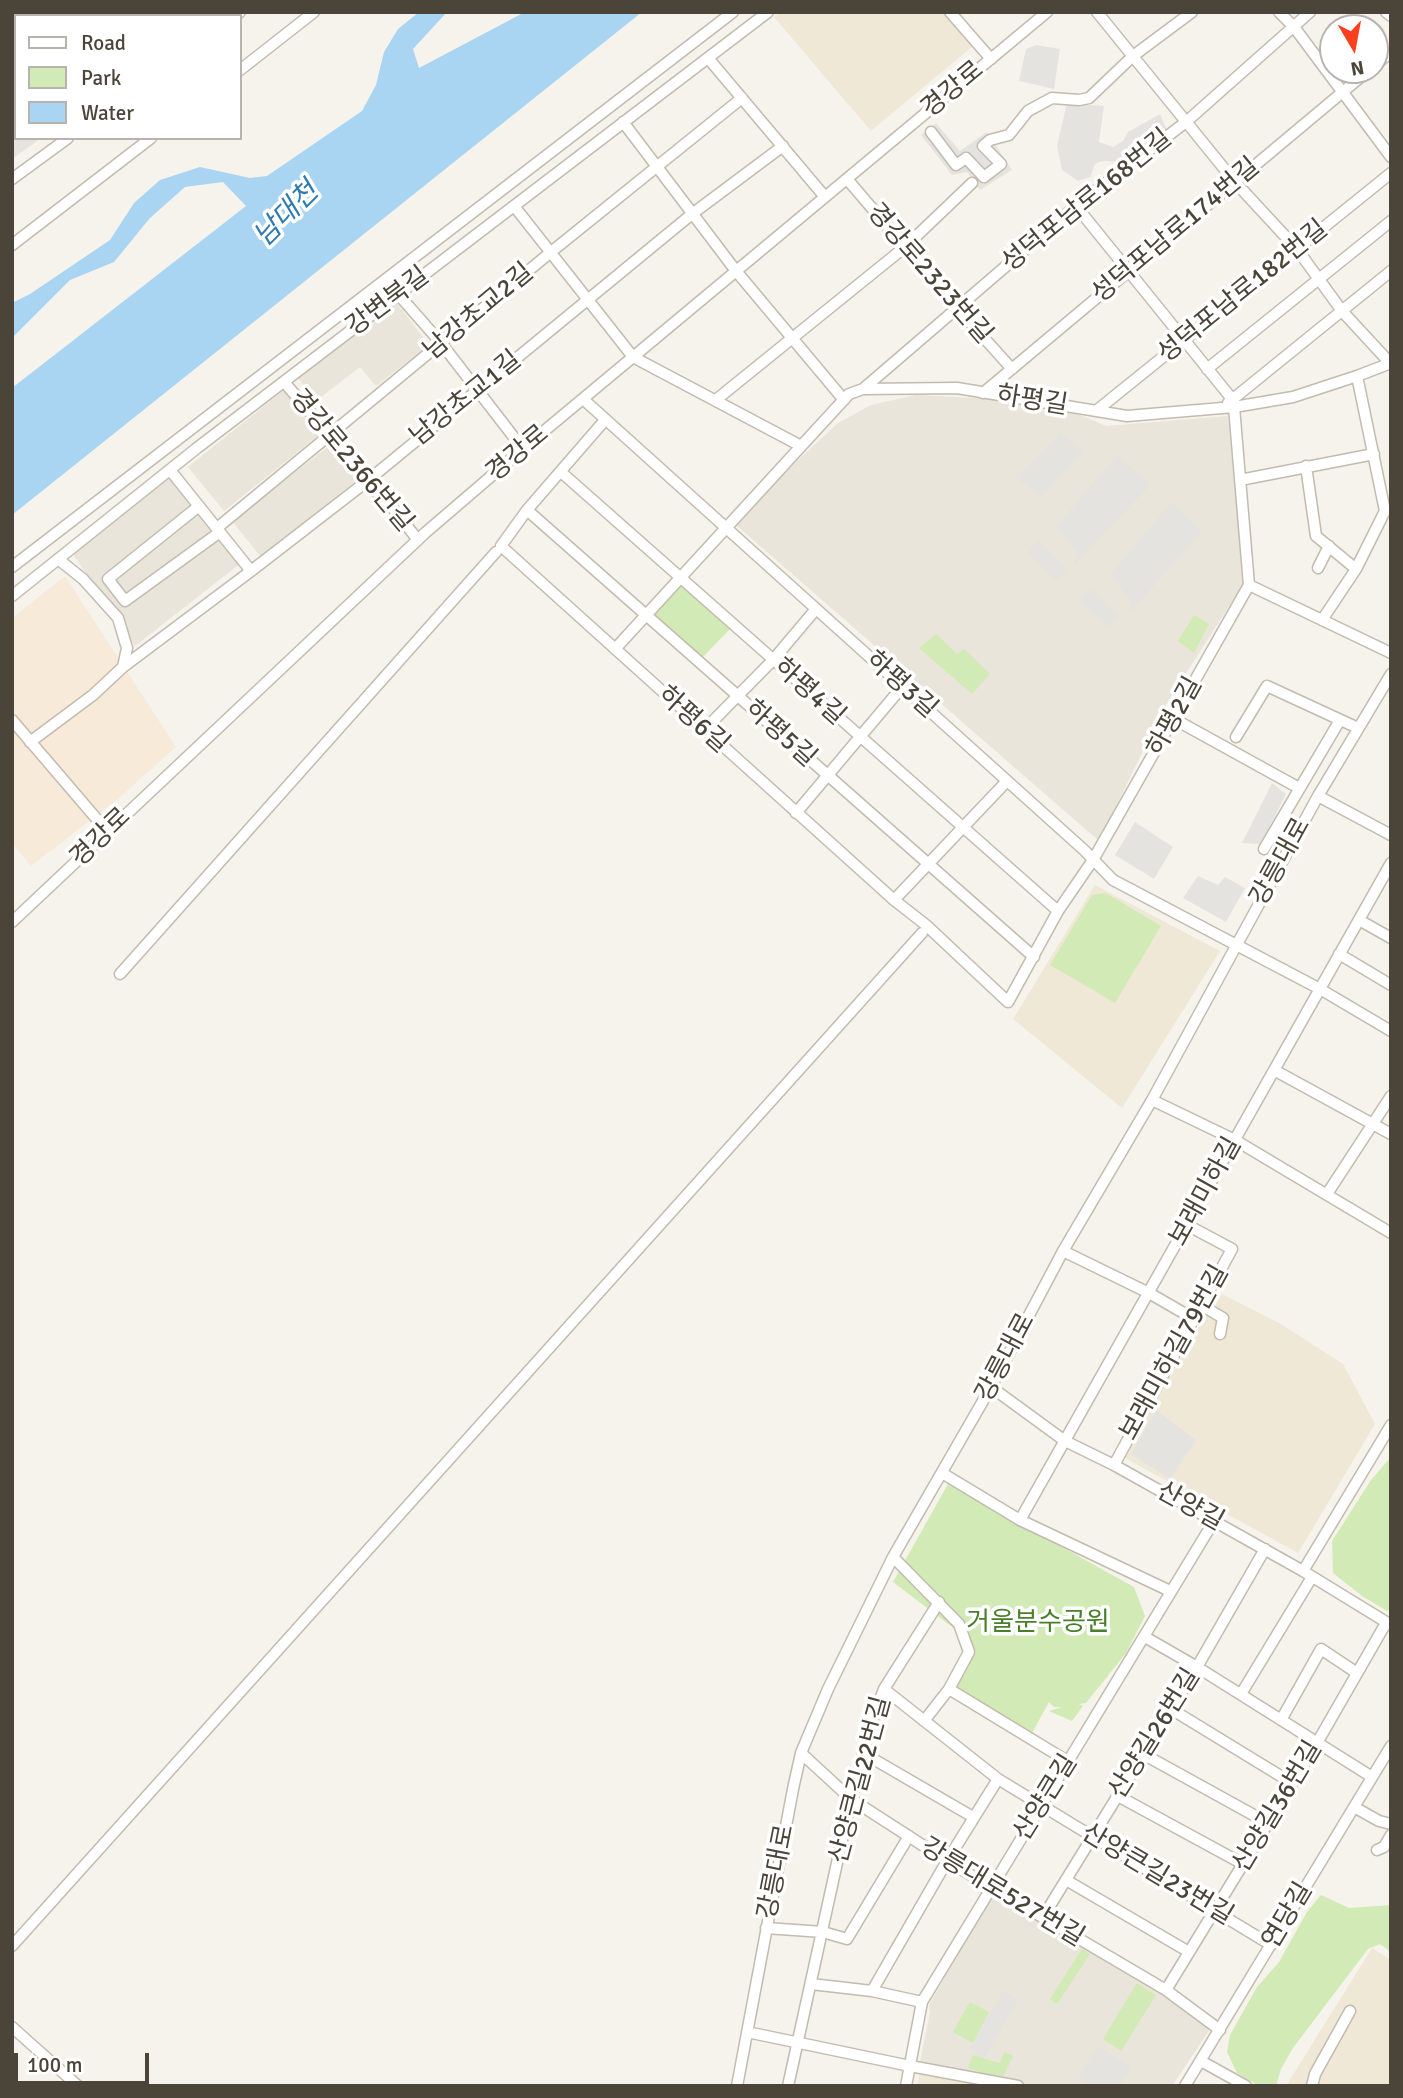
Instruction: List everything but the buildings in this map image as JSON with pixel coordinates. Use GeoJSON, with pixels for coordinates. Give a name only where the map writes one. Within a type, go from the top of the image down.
{"type":"FeatureCollection","features":[{"type":"Feature","properties":{"kind":"street"},"geometry":{"type":"LineString","coordinates":[[242,68],[314,12]]}},
{"type":"Feature","properties":{"kind":"street"},"geometry":{"type":"LineString","coordinates":[[12,567],[733,12]]}},
{"type":"Feature","properties":{"kind":"street","name":"강변북길"},"geometry":{"type":"LineString","coordinates":[[12,596],[170,470],[768,12]]}},
{"type":"Feature","properties":{"kind":"street"},"geometry":{"type":"LineString","coordinates":[[950,12],[990,59]]}},
{"type":"Feature","properties":{"kind":"street","name":"경강로"},"geometry":{"type":"LineString","coordinates":[[12,922],[418,540],[523,449],[1047,12]]}},
{"type":"Feature","properties":{"kind":"street"},"geometry":{"type":"LineString","coordinates":[[1097,12],[1234,183],[1297,249],[1342,311],[1391,363]]}},
{"type":"Feature","properties":{"kind":"street"},"geometry":{"type":"LineString","coordinates":[[931,132],[957,165],[990,140],[1009,135],[1028,111],[1052,97],[1079,100],[1089,98],[1133,56],[1192,12]]}},
{"type":"Feature","properties":{"kind":"street"},"geometry":{"type":"LineString","coordinates":[[1279,12],[1294,27],[1391,157]]}},
{"type":"Feature","properties":{"kind":"street","name":"성덕포남로168번길"},"geometry":{"type":"LineString","coordinates":[[863,389],[1076,206],[1186,122],[1310,12]]}},
{"type":"Feature","properties":{"kind":"street"},"geometry":{"type":"LineString","coordinates":[[1386,12],[1391,16]]}},
{"type":"Feature","properties":{"kind":"street"},"geometry":{"type":"LineString","coordinates":[[708,58],[825,197]]}},
{"type":"Feature","properties":{"kind":"street","name":"성덕포남로174번길"},"geometry":{"type":"LineString","coordinates":[[983,393],[1352,84]]}},
{"type":"Feature","properties":{"kind":"street","name":"남강초교2길"},"geometry":{"type":"LineString","coordinates":[[199,506],[108,579],[125,601],[218,530],[551,252],[742,98]]}},
{"type":"Feature","properties":{"kind":"street"},"geometry":{"type":"LineString","coordinates":[[623,122],[736,271],[844,400]]}},
{"type":"Feature","properties":{"kind":"street"},"geometry":{"type":"LineString","coordinates":[[12,179],[65,140]]}},
{"type":"Feature","properties":{"kind":"street"},"geometry":{"type":"LineString","coordinates":[[12,245],[148,140]]}},
{"type":"Feature","properties":{"kind":"street","name":"남강초교1길"},"geometry":{"type":"LineString","coordinates":[[30,743],[93,695],[123,667],[366,482],[692,214],[783,146]]}},
{"type":"Feature","properties":{"kind":"street"},"geometry":{"type":"LineString","coordinates":[[967,158],[984,177],[1001,164],[983,146]]}},
{"type":"Feature","properties":{"kind":"street","name":"성덕포남로182번길"},"geometry":{"type":"LineString","coordinates":[[1096,411],[1391,173]]}},
{"type":"Feature","properties":{"kind":"street","name":"경강로2323번길"},"geometry":{"type":"LineString","coordinates":[[846,179],[1012,369]]}},
{"type":"Feature","properties":{"kind":"street"},"geometry":{"type":"LineString","coordinates":[[717,399],[905,247],[972,183]]}},
{"type":"Feature","properties":{"kind":"street"},"geometry":{"type":"LineString","coordinates":[[514,206],[633,357],[717,399],[801,446]]}},
{"type":"Feature","properties":{"kind":"street"},"geometry":{"type":"LineString","coordinates":[[1076,206],[1233,403],[1249,585],[1391,653]]}},
{"type":"Feature","properties":{"kind":"street"},"geometry":{"type":"LineString","coordinates":[[1207,369],[1391,221]]}},
{"type":"Feature","properties":{"kind":"street"},"geometry":{"type":"LineString","coordinates":[[1233,403],[1391,271]]}},
{"type":"Feature","properties":{"kind":"street"},"geometry":{"type":"LineString","coordinates":[[398,295],[441,343],[523,449]]}},
{"type":"Feature","properties":{"kind":"street","name":"하평길"},"geometry":{"type":"LineString","coordinates":[[615,649],[849,394],[863,389],[957,388],[1127,416],[1221,408],[1233,403],[1293,397],[1391,363]]}},
{"type":"Feature","properties":{"kind":"street"},"geometry":{"type":"LineString","coordinates":[[1322,620],[1356,569],[1388,511],[1357,376]]}},
{"type":"Feature","properties":{"kind":"street","name":"경강로2366번길"},"geometry":{"type":"LineString","coordinates":[[284,382],[366,482],[392,507],[418,540]]}},
{"type":"Feature","properties":{"kind":"street","name":"하평3길"},"geometry":{"type":"LineString","coordinates":[[583,399],[1113,880],[1320,989],[1391,1031]]}},
{"type":"Feature","properties":{"kind":"street","name":"하평6길"},"geometry":{"type":"LineString","coordinates":[[605,420],[527,510],[501,546],[796,813],[926,925],[1008,1002]]}},
{"type":"Feature","properties":{"kind":"street"},"geometry":{"type":"LineString","coordinates":[[1240,480],[1374,454]]}},
{"type":"Feature","properties":{"kind":"street"},"geometry":{"type":"LineString","coordinates":[[1306,466],[1316,536],[1356,569]]}},
{"type":"Feature","properties":{"kind":"street"},"geometry":{"type":"LineString","coordinates":[[170,470],[251,570]]}},
{"type":"Feature","properties":{"kind":"street","name":"하평4길"},"geometry":{"type":"LineString","coordinates":[[561,472],[1058,911]]}},
{"type":"Feature","properties":{"kind":"street","name":"하평5길"},"geometry":{"type":"LineString","coordinates":[[527,510],[1034,957]]}},
{"type":"Feature","properties":{"kind":"street"},"geometry":{"type":"LineString","coordinates":[[1318,568],[1329,547]]}},
{"type":"Feature","properties":{"kind":"street"},"geometry":{"type":"LineString","coordinates":[[120,974],[496,552]]}},
{"type":"Feature","properties":{"kind":"street"},"geometry":{"type":"LineString","coordinates":[[58,559],[83,579],[118,618],[127,648],[123,667]]}},
{"type":"Feature","properties":{"kind":"street","name":"하평2길"},"geometry":{"type":"LineString","coordinates":[[1008,1002],[1058,911],[1093,860],[1249,585]]}},
{"type":"Feature","properties":{"kind":"street"},"geometry":{"type":"LineString","coordinates":[[704,730],[773,660],[816,609]]}},
{"type":"Feature","properties":{"kind":"street","name":"강릉대로"},"geometry":{"type":"LineString","coordinates":[[737,2086],[802,1753],[828,1689],[893,1557],[991,1387],[1063,1251],[1152,1100],[1318,796],[1391,674]]}},
{"type":"Feature","properties":{"kind":"street"},"geometry":{"type":"LineString","coordinates":[[1236,737],[1267,686],[1358,728]]}},
{"type":"Feature","properties":{"kind":"street"},"geometry":{"type":"LineString","coordinates":[[796,813],[902,687]]}},
{"type":"Feature","properties":{"kind":"street"},"geometry":{"type":"LineString","coordinates":[[1174,719],[1299,788]]}},
{"type":"Feature","properties":{"kind":"street"},"geometry":{"type":"LineString","coordinates":[[12,720],[107,831]]}},
{"type":"Feature","properties":{"kind":"street"},"geometry":{"type":"LineString","coordinates":[[1264,849],[1340,720]]}},
{"type":"Feature","properties":{"kind":"street"},"geometry":{"type":"LineString","coordinates":[[894,900],[926,863],[1007,781]]}},
{"type":"Feature","properties":{"kind":"street"},"geometry":{"type":"LineString","coordinates":[[1318,796],[1391,835]]}},
{"type":"Feature","properties":{"kind":"street","name":"보래미하길"},"geometry":{"type":"LineString","coordinates":[[1020,1520],[1391,863]]}},
{"type":"Feature","properties":{"kind":"street"},"geometry":{"type":"LineString","coordinates":[[1359,920],[1391,938]]}},
{"type":"Feature","properties":{"kind":"street"},"geometry":{"type":"LineString","coordinates":[[12,1946],[922,933]]}},
{"type":"Feature","properties":{"kind":"street"},"geometry":{"type":"LineString","coordinates":[[1339,954],[1391,985]]}},
{"type":"Feature","properties":{"kind":"street"},"geometry":{"type":"LineString","coordinates":[[1274,1070],[1391,1134]]}},
{"type":"Feature","properties":{"kind":"street"},"geometry":{"type":"LineString","coordinates":[[1327,1194],[1391,1096]]}},
{"type":"Feature","properties":{"kind":"street"},"geometry":{"type":"LineString","coordinates":[[1152,1100],[1235,1140],[1391,1233]]}},
{"type":"Feature","properties":{"kind":"street","name":"보래미하길79번길"},"geometry":{"type":"LineString","coordinates":[[1114,1465],[1232,1249],[1187,1225]]}},
{"type":"Feature","properties":{"kind":"street"},"geometry":{"type":"LineString","coordinates":[[1063,1251],[1149,1293],[1194,1319]]}},
{"type":"Feature","properties":{"kind":"street"},"geometry":{"type":"LineString","coordinates":[[1202,1305],[1223,1318],[1220,1334]]}},
{"type":"Feature","properties":{"kind":"street","name":"산양길"},"geometry":{"type":"LineString","coordinates":[[991,1387],[1065,1441],[1114,1465],[1265,1549],[1388,1624]]}},
{"type":"Feature","properties":{"kind":"street"},"geometry":{"type":"LineString","coordinates":[[1241,1694],[1391,1425]]}},
{"type":"Feature","properties":{"kind":"street"},"geometry":{"type":"LineString","coordinates":[[942,1473],[1020,1520],[1170,1591]]}},
{"type":"Feature","properties":{"kind":"street","name":"산양큰길"},"geometry":{"type":"LineString","coordinates":[[906,2086],[922,2002],[1214,1521]]}},
{"type":"Feature","properties":{"kind":"street","name":"산양길26번길"},"geometry":{"type":"LineString","coordinates":[[1043,1917],[1197,1667],[1265,1549]]}},
{"type":"Feature","properties":{"kind":"street"},"geometry":{"type":"LineString","coordinates":[[893,1557],[959,1624],[969,1652],[949,1689],[923,1721]]}},
{"type":"Feature","properties":{"kind":"street","name":"산양큰길22번길"},"geometry":{"type":"LineString","coordinates":[[788,2086],[851,1799],[874,1715],[884,1689],[939,1602]]}},
{"type":"Feature","properties":{"kind":"street","name":"산양길36번길"},"geometry":{"type":"LineString","coordinates":[[1166,1990],[1388,1624]]}},
{"type":"Feature","properties":{"kind":"street"},"geometry":{"type":"LineString","coordinates":[[1145,1637],[1372,1777]]}},
{"type":"Feature","properties":{"kind":"street"},"geometry":{"type":"LineString","coordinates":[[1281,1720],[1321,1649],[1357,1673]]}},
{"type":"Feature","properties":{"kind":"street","name":"산양큰길23번길"},"geometry":{"type":"LineString","coordinates":[[884,1689],[998,1779],[1271,1945]]}},
{"type":"Feature","properties":{"kind":"street"},"geometry":{"type":"LineString","coordinates":[[949,1689],[1069,1762]]}},
{"type":"Feature","properties":{"kind":"street"},"geometry":{"type":"LineString","coordinates":[[1171,1709],[1293,1783]]}},
{"type":"Feature","properties":{"kind":"street","name":"연당길"},"geometry":{"type":"LineString","coordinates":[[1185,2086],[1391,1746]]}},
{"type":"Feature","properties":{"kind":"street","name":"강릉대로527번길"},"geometry":{"type":"LineString","coordinates":[[802,1753],[851,1799],[947,1861],[1166,1990],[1220,2030]]}},
{"type":"Feature","properties":{"kind":"street"},"geometry":{"type":"LineString","coordinates":[[863,1754],[973,1817]]}},
{"type":"Feature","properties":{"kind":"street"},"geometry":{"type":"LineString","coordinates":[[1143,1754],[1268,1823]]}},
{"type":"Feature","properties":{"kind":"street"},"geometry":{"type":"LineString","coordinates":[[872,1991],[998,1779]]}},
{"type":"Feature","properties":{"kind":"street"},"geometry":{"type":"LineString","coordinates":[[1118,1796],[1243,1864]]}},
{"type":"Feature","properties":{"kind":"street"},"geometry":{"type":"LineString","coordinates":[[1354,1807],[1390,1829],[1384,1847],[1377,1850]]}},
{"type":"Feature","properties":{"kind":"street"},"geometry":{"type":"LineString","coordinates":[[766,1928],[823,1932],[848,1939],[908,1836]]}},
{"type":"Feature","properties":{"kind":"street"},"geometry":{"type":"LineString","coordinates":[[1066,1880],[1189,1952]]}},
{"type":"Feature","properties":{"kind":"street"},"geometry":{"type":"LineString","coordinates":[[811,1984],[872,1991],[922,2002]]}},
{"type":"Feature","properties":{"kind":"street"},"geometry":{"type":"LineString","coordinates":[[1312,2086],[1315,2074],[1350,2011]]}},
{"type":"Feature","properties":{"kind":"street"},"geometry":{"type":"LineString","coordinates":[[12,2027],[78,2086]]}},
{"type":"Feature","properties":{"kind":"street"},"geometry":{"type":"LineString","coordinates":[[747,2032],[1018,2086]]}},
{"type":"Feature","properties":{"kind":"street"},"geometry":{"type":"LineString","coordinates":[[1201,2061],[1246,2086]]}},
{"type":"Feature","properties":{"kind":"shaded area"},"geometry":{"type":"Polygon","coordinates":[[[12,12],[216,12],[14,14],[14,140],[38,140],[12,159],[12,12]]]}},
{"type":"Feature","properties":{"kind":"shaded area"},"geometry":{"type":"Polygon","coordinates":[[[781,12],[945,12],[973,46],[871,131],[774,17],[781,12]]]}},
{"type":"Feature","properties":{"kind":"shaded area"},"geometry":{"type":"Polygon","coordinates":[[[1036,45],[1060,49],[1054,89],[1019,81],[1026,49],[1036,45]]]}},
{"type":"Feature","properties":{"kind":"shaded area"},"geometry":{"type":"Polygon","coordinates":[[[1067,103],[1104,106],[1099,142],[1113,147],[1123,141],[1128,132],[1160,114],[1167,130],[1121,162],[1102,161],[1095,164],[1090,177],[1078,181],[1062,170],[1057,146],[1067,103]]]}},
{"type":"Feature","properties":{"kind":"shaded area"},"geometry":{"type":"Polygon","coordinates":[[[936,123],[960,151],[987,132],[1012,170],[980,190],[967,172],[952,175],[921,135],[936,123]]]}},
{"type":"Feature","properties":{"kind":"shaded area"},"geometry":{"type":"Polygon","coordinates":[[[396,302],[429,345],[376,386],[360,367],[316,401],[298,378],[396,302]]]}},
{"type":"Feature","properties":{"kind":"shaded area"},"geometry":{"type":"Polygon","coordinates":[[[284,390],[320,434],[224,511],[188,467],[284,390]]]}},
{"type":"Feature","properties":{"kind":"shaded area"},"geometry":{"type":"Polygon","coordinates":[[[916,395],[1013,400],[1066,409],[1106,426],[1228,416],[1244,583],[1165,706],[1099,841],[737,526],[777,480],[838,423],[871,405],[916,395]]]}},
{"type":"Feature","properties":{"kind":"shaded area"},"geometry":{"type":"Polygon","coordinates":[[[1060,433],[1083,451],[1041,497],[1017,478],[1060,433]]]}},
{"type":"Feature","properties":{"kind":"shaded area"},"geometry":{"type":"Polygon","coordinates":[[[329,446],[356,481],[260,556],[232,521],[329,446]]]}},
{"type":"Feature","properties":{"kind":"shaded area"},"geometry":{"type":"Polygon","coordinates":[[[1117,455],[1150,485],[1073,566],[1078,553],[1057,526],[1117,455]]]}},
{"type":"Feature","properties":{"kind":"shaded area"},"geometry":{"type":"Polygon","coordinates":[[[171,477],[241,563],[135,646],[74,556],[76,550],[171,477]]]}},
{"type":"Feature","properties":{"kind":"shaded area"},"geometry":{"type":"Polygon","coordinates":[[[1172,502],[1202,532],[1131,611],[1127,610],[1131,602],[1111,574],[1172,502]]]}},
{"type":"Feature","properties":{"kind":"shaded area"},"geometry":{"type":"Polygon","coordinates":[[[1038,540],[1067,568],[1057,581],[1028,553],[1038,540]]]}},
{"type":"Feature","properties":{"kind":"shaded area"},"geometry":{"type":"Polygon","coordinates":[[[65,576],[176,747],[119,798],[31,866],[12,843],[12,746],[15,744],[12,739],[12,618],[65,576]]]}},
{"type":"Feature","properties":{"kind":"shaded area"},"geometry":{"type":"Polygon","coordinates":[[[1091,588],[1118,616],[1109,627],[1079,601],[1091,588]]]}},
{"type":"Feature","properties":{"kind":"shaded area"},"geometry":{"type":"Polygon","coordinates":[[[1272,783],[1286,794],[1261,844],[1242,843],[1272,783]]]}},
{"type":"Feature","properties":{"kind":"shaded area"},"geometry":{"type":"Polygon","coordinates":[[[1135,822],[1173,847],[1154,879],[1115,855],[1135,822]]]}},
{"type":"Feature","properties":{"kind":"shaded area"},"geometry":{"type":"Polygon","coordinates":[[[1198,876],[1218,885],[1225,877],[1245,888],[1226,922],[1183,898],[1198,876]]]}},
{"type":"Feature","properties":{"kind":"shaded area"},"geometry":{"type":"Polygon","coordinates":[[[1095,885],[1220,951],[1122,1108],[1013,1019],[1095,885]]]}},
{"type":"Feature","properties":{"kind":"shaded area"},"geometry":{"type":"Polygon","coordinates":[[[1218,1292],[1281,1324],[1343,1364],[1375,1424],[1298,1553],[1125,1458],[1218,1292]]]}},
{"type":"Feature","properties":{"kind":"shaded area"},"geometry":{"type":"Polygon","coordinates":[[[1156,1410],[1196,1440],[1170,1479],[1131,1454],[1156,1410]]]}},
{"type":"Feature","properties":{"kind":"shaded area"},"geometry":{"type":"Polygon","coordinates":[[[993,1893],[1164,1992],[1210,2029],[1172,2086],[1026,2086],[920,2062],[929,2005],[993,1893]]]}},
{"type":"Feature","properties":{"kind":"shaded area"},"geometry":{"type":"Polygon","coordinates":[[[1372,1948],[1391,1960],[1391,2086],[1286,2086],[1372,1948]]]}},
{"type":"Feature","properties":{"kind":"shaded area"},"geometry":{"type":"Polygon","coordinates":[[[1003,1991],[1018,2000],[984,2058],[970,2049],[1003,1991]]]}},
{"type":"Feature","properties":{"kind":"shaded area"},"geometry":{"type":"Polygon","coordinates":[[[1098,2046],[1131,2068],[1119,2086],[1091,2086],[1078,2078],[1098,2046]]]}},
{"type":"Feature","properties":{"kind":"shaded area"},"geometry":{"type":"Polygon","coordinates":[[[920,2072],[988,2086],[917,2086],[920,2072]]]}},
{"type":"Feature","properties":{"kind":"green space"},"geometry":{"type":"Polygon","coordinates":[[[681,582],[731,628],[701,659],[652,616],[681,582]]]}},
{"type":"Feature","properties":{"kind":"green space"},"geometry":{"type":"Polygon","coordinates":[[[1194,615],[1209,624],[1194,653],[1178,641],[1194,615]]]}},
{"type":"Feature","properties":{"kind":"green space"},"geometry":{"type":"Polygon","coordinates":[[[936,634],[957,654],[964,649],[990,674],[972,694],[919,648],[936,634]]]}},
{"type":"Feature","properties":{"kind":"green space"},"geometry":{"type":"Polygon","coordinates":[[[1106,893],[1161,926],[1115,1003],[1050,965],[1092,895],[1106,893]]]}},
{"type":"Feature","properties":{"kind":"green space"},"geometry":{"type":"Polygon","coordinates":[[[1391,1457],[1391,1608],[1387,1611],[1362,1596],[1333,1573],[1332,1541],[1371,1480],[1391,1457]]]}},
{"type":"Feature","properties":{"kind":"green space","name":"거울분수공원"},"geometry":{"type":"Polygon","coordinates":[[[948,1484],[1134,1587],[1145,1616],[1126,1653],[1086,1703],[1079,1704],[1083,1706],[1072,1721],[1049,1711],[1062,1707],[1054,1707],[1049,1702],[1032,1733],[951,1687],[965,1653],[956,1630],[893,1582],[948,1484]]]}},
{"type":"Feature","properties":{"kind":"green space"},"geometry":{"type":"Polygon","coordinates":[[[1321,1895],[1349,1908],[1391,1905],[1391,1952],[1380,1944],[1368,1949],[1293,2048],[1281,2069],[1276,2086],[1259,2086],[1237,2073],[1227,2052],[1230,2035],[1257,1987],[1279,1962],[1307,1912],[1321,1895]]]}},
{"type":"Feature","properties":{"kind":"green space"},"geometry":{"type":"Polygon","coordinates":[[[1082,1949],[1090,1954],[1057,2004],[1050,1999],[1082,1949]]]}},
{"type":"Feature","properties":{"kind":"green space"},"geometry":{"type":"Polygon","coordinates":[[[1137,1983],[1156,1995],[1121,2051],[1103,2039],[1137,1983]]]}},
{"type":"Feature","properties":{"kind":"green space"},"geometry":{"type":"Polygon","coordinates":[[[970,2002],[989,2012],[973,2043],[953,2032],[970,2002]]]}},
{"type":"Feature","properties":{"kind":"green space"},"geometry":{"type":"Polygon","coordinates":[[[1005,2052],[1013,2056],[1003,2077],[968,2068],[973,2055],[999,2063],[1005,2052]]]}},
{"type":"Feature","properties":{"kind":"water","name":"남대천"},"geometry":{"type":"Polygon","coordinates":[[[419,12],[447,12],[413,49],[419,68],[525,12],[642,12],[12,515],[12,388],[246,206],[223,182],[185,187],[150,218],[114,262],[70,280],[12,338],[12,303],[30,294],[110,240],[134,203],[160,180],[200,167],[250,178],[267,176],[362,111],[376,85],[384,52],[398,29],[419,12]]]}}]}
